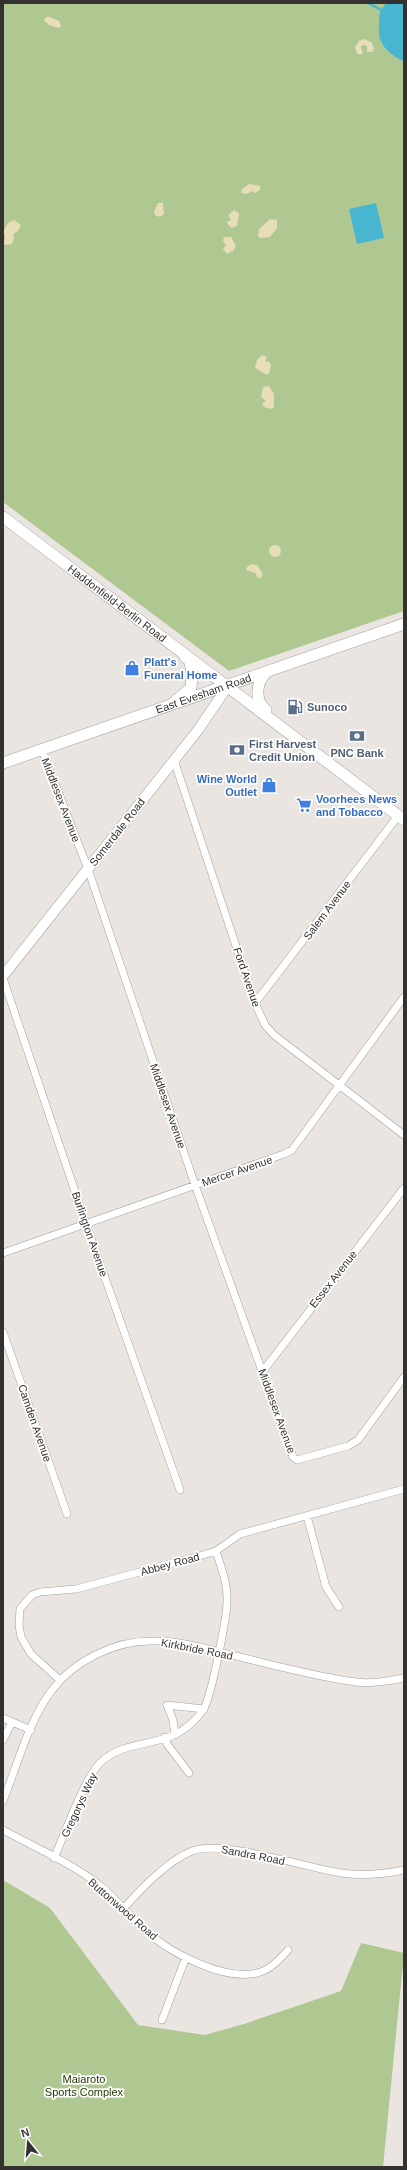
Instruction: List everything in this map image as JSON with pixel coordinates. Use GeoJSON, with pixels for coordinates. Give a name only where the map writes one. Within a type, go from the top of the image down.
{"type":"FeatureCollection","features":[{"type":"Feature","properties":{"kind":"main road","name":"Haddonfield-Berlin Road"},"geometry":{"type":"LineString","coordinates":[[3,517],[401,818]]}},
{"type":"Feature","properties":{"kind":"main road","name":"East Evesham Road"},"geometry":{"type":"LineString","coordinates":[[3,764],[404,624]]}},
{"type":"Feature","properties":{"kind":"main road"},"geometry":{"type":"LineString","coordinates":[[168,707],[191,688],[192,674],[190,661],[184,656],[183,652]]}},
{"type":"Feature","properties":{"kind":"main road"},"geometry":{"type":"LineString","coordinates":[[267,672],[258,685],[258,693],[262,707],[267,711],[268,716]]}},
{"type":"Feature","properties":{"kind":"main road","name":"Somerdale Road"},"geometry":{"type":"LineString","coordinates":[[3,977],[174,760],[228,686]]}},
{"type":"Feature","properties":{"kind":"street","name":"Middlesex Avenue"},"geometry":{"type":"LineString","coordinates":[[42,750],[88,869],[195,1185],[293,1458],[297,1460],[348,1446],[358,1440],[404,1377]]}},
{"type":"Feature","properties":{"kind":"street","name":"Ford Avenue"},"geometry":{"type":"LineString","coordinates":[[174,760],[255,1003],[265,1025],[274,1035],[404,1135]]}},
{"type":"Feature","properties":{"kind":"street","name":"Salem Avenue"},"geometry":{"type":"LineString","coordinates":[[255,1003],[401,818]]}},
{"type":"Feature","properties":{"kind":"street","name":"Burlington Avenue"},"geometry":{"type":"LineString","coordinates":[[3,977],[86,1224],[180,1490]]}},
{"type":"Feature","properties":{"kind":"street","name":"Mercer Avenue"},"geometry":{"type":"LineString","coordinates":[[3,1253],[292,1150],[404,997]]}},
{"type":"Feature","properties":{"kind":"street","name":"Essex Avenue"},"geometry":{"type":"LineString","coordinates":[[263,1371],[404,1188]]}},
{"type":"Feature","properties":{"kind":"street","name":"Camden Avenue"},"geometry":{"type":"LineString","coordinates":[[3,1332],[67,1514]]}},
{"type":"Feature","properties":{"kind":"street","name":"Abbey Road"},"geometry":{"type":"LineString","coordinates":[[60,1680],[31,1654],[22,1637],[19,1625],[20,1609],[32,1595],[40,1592],[76,1589],[216,1551],[240,1534],[404,1489]]}},
{"type":"Feature","properties":{"kind":"street"},"geometry":{"type":"LineString","coordinates":[[307,1516],[326,1587],[339,1607]]}},
{"type":"Feature","properties":{"kind":"street","name":"Gregorys Way"},"geometry":{"type":"LineString","coordinates":[[54,1858],[88,1781],[101,1762],[117,1752],[137,1744],[175,1735],[187,1727],[204,1709],[213,1680],[228,1601],[226,1586],[216,1551]]}},
{"type":"Feature","properties":{"kind":"street","name":"Kirkbride Road"},"geometry":{"type":"LineString","coordinates":[[3,1801],[31,1730],[45,1700],[60,1680],[77,1666],[103,1651],[132,1643],[164,1641],[218,1652],[314,1675],[357,1682],[379,1682],[404,1678]]}},
{"type":"Feature","properties":{"kind":"street"},"geometry":{"type":"LineString","coordinates":[[175,1735],[173,1720],[167,1705],[204,1709]]}},
{"type":"Feature","properties":{"kind":"street"},"geometry":{"type":"LineString","coordinates":[[3,1718],[31,1730]]}},
{"type":"Feature","properties":{"kind":"street"},"geometry":{"type":"LineString","coordinates":[[3,1740],[12,1722]]}},
{"type":"Feature","properties":{"kind":"street"},"geometry":{"type":"LineString","coordinates":[[165,1737],[167,1744],[189,1774]]}},
{"type":"Feature","properties":{"kind":"street","name":"Buttonwood Road"},"geometry":{"type":"LineString","coordinates":[[3,1830],[54,1858],[103,1889],[147,1932],[186,1957],[226,1973],[245,1975],[258,1973],[268,1968],[288,1950]]}},
{"type":"Feature","properties":{"kind":"street","name":"Sandra Road"},"geometry":{"type":"LineString","coordinates":[[123,1909],[142,1887],[181,1856],[202,1848],[242,1852],[341,1873],[376,1874],[404,1870]]}},
{"type":"Feature","properties":{"kind":"street"},"geometry":{"type":"LineString","coordinates":[[162,2020],[186,1957]]}},
{"type":"Feature","properties":{"kind":"green space"},"geometry":{"type":"Polygon","coordinates":[[[3,3],[404,3],[404,611],[229,671],[3,502],[3,3]]]}},
{"type":"Feature","properties":{"kind":"green space","name":"Maiaroto Sports Complex"},"geometry":{"type":"Polygon","coordinates":[[[3,1880],[50,1908],[138,2025],[205,2035],[244,2024],[341,1991],[361,1943],[404,1953],[383,2167],[3,2167],[3,1880]]]}},
{"type":"Feature","properties":{"kind":"sand"},"geometry":{"type":"Polygon","coordinates":[[[46,17],[59,21],[61,26],[59,28],[49,25],[44,20],[46,17]]]}},
{"type":"Feature","properties":{"kind":"sand"},"geometry":{"type":"Polygon","coordinates":[[[365,39],[372,43],[374,49],[372,52],[367,52],[367,46],[363,45],[361,47],[363,53],[360,55],[357,53],[355,47],[359,41],[365,39]]]}},
{"type":"Feature","properties":{"kind":"sand"},"geometry":{"type":"Polygon","coordinates":[[[249,184],[260,186],[260,190],[255,193],[252,191],[247,194],[241,193],[242,189],[249,184]]]}},
{"type":"Feature","properties":{"kind":"sand"},"geometry":{"type":"Polygon","coordinates":[[[158,203],[163,203],[164,214],[160,217],[155,215],[154,212],[158,203]]]}},
{"type":"Feature","properties":{"kind":"sand"},"geometry":{"type":"Polygon","coordinates":[[[234,210],[239,213],[237,226],[232,228],[227,222],[231,220],[228,215],[234,210]]]}},
{"type":"Feature","properties":{"kind":"sand"},"geometry":{"type":"Polygon","coordinates":[[[270,219],[277,220],[277,228],[270,237],[260,238],[258,236],[259,229],[270,219]]]}},
{"type":"Feature","properties":{"kind":"sand"},"geometry":{"type":"Polygon","coordinates":[[[14,220],[21,225],[18,231],[13,234],[14,238],[12,244],[6,245],[4,244],[5,236],[3,232],[8,223],[14,220]]]}},
{"type":"Feature","properties":{"kind":"sand"},"geometry":{"type":"Polygon","coordinates":[[[224,237],[231,237],[236,246],[233,251],[227,254],[223,249],[226,245],[223,241],[224,237]]]}},
{"type":"Feature","properties":{"kind":"sand"},"geometry":{"type":"Polygon","coordinates":[[[262,355],[267,357],[265,361],[270,362],[271,365],[269,374],[265,374],[255,368],[257,360],[262,355]]]}},
{"type":"Feature","properties":{"kind":"sand"},"geometry":{"type":"Polygon","coordinates":[[[269,386],[274,394],[274,407],[272,409],[264,407],[262,404],[266,401],[261,397],[263,387],[269,386]]]}},
{"type":"Feature","properties":{"kind":"sand"},"geometry":{"type":"Polygon","coordinates":[[[273,545],[277,545],[281,551],[277,557],[273,557],[269,553],[269,549],[273,545]]]}},
{"type":"Feature","properties":{"kind":"sand"},"geometry":{"type":"Polygon","coordinates":[[[251,564],[257,565],[263,574],[261,578],[258,578],[255,573],[246,570],[251,564]]]}},
{"type":"Feature","properties":{"kind":"water"},"geometry":{"type":"Polygon","coordinates":[[[386,3],[404,4],[404,62],[385,48],[380,38],[380,14],[386,3]]]}},
{"type":"Feature","properties":{"kind":"water"},"geometry":{"type":"Polygon","coordinates":[[[376,203],[384,238],[357,244],[349,209],[376,203]]]}},
{"type":"Feature","properties":{"kind":"waterway"},"geometry":{"type":"LineString","coordinates":[[368,3],[383,11]]}},
{"type":"Feature","properties":{"kind":"place","name":"Platt's Funeral Home"},"geometry":{"type":"Point","coordinates":[132,668]}},
{"type":"Feature","properties":{"kind":"place","name":"Sunoco"},"geometry":{"type":"Point","coordinates":[295,707]}},
{"type":"Feature","properties":{"kind":"place","name":"PNC Bank"},"geometry":{"type":"Point","coordinates":[357,736]}},
{"type":"Feature","properties":{"kind":"place","name":"First Harvest Credit Union"},"geometry":{"type":"Point","coordinates":[237,750]}},
{"type":"Feature","properties":{"kind":"place","name":"Wine World Outlet"},"geometry":{"type":"Point","coordinates":[269,785]}},
{"type":"Feature","properties":{"kind":"place","name":"Voorhees News and Tobacco"},"geometry":{"type":"Point","coordinates":[304,805]}}]}
